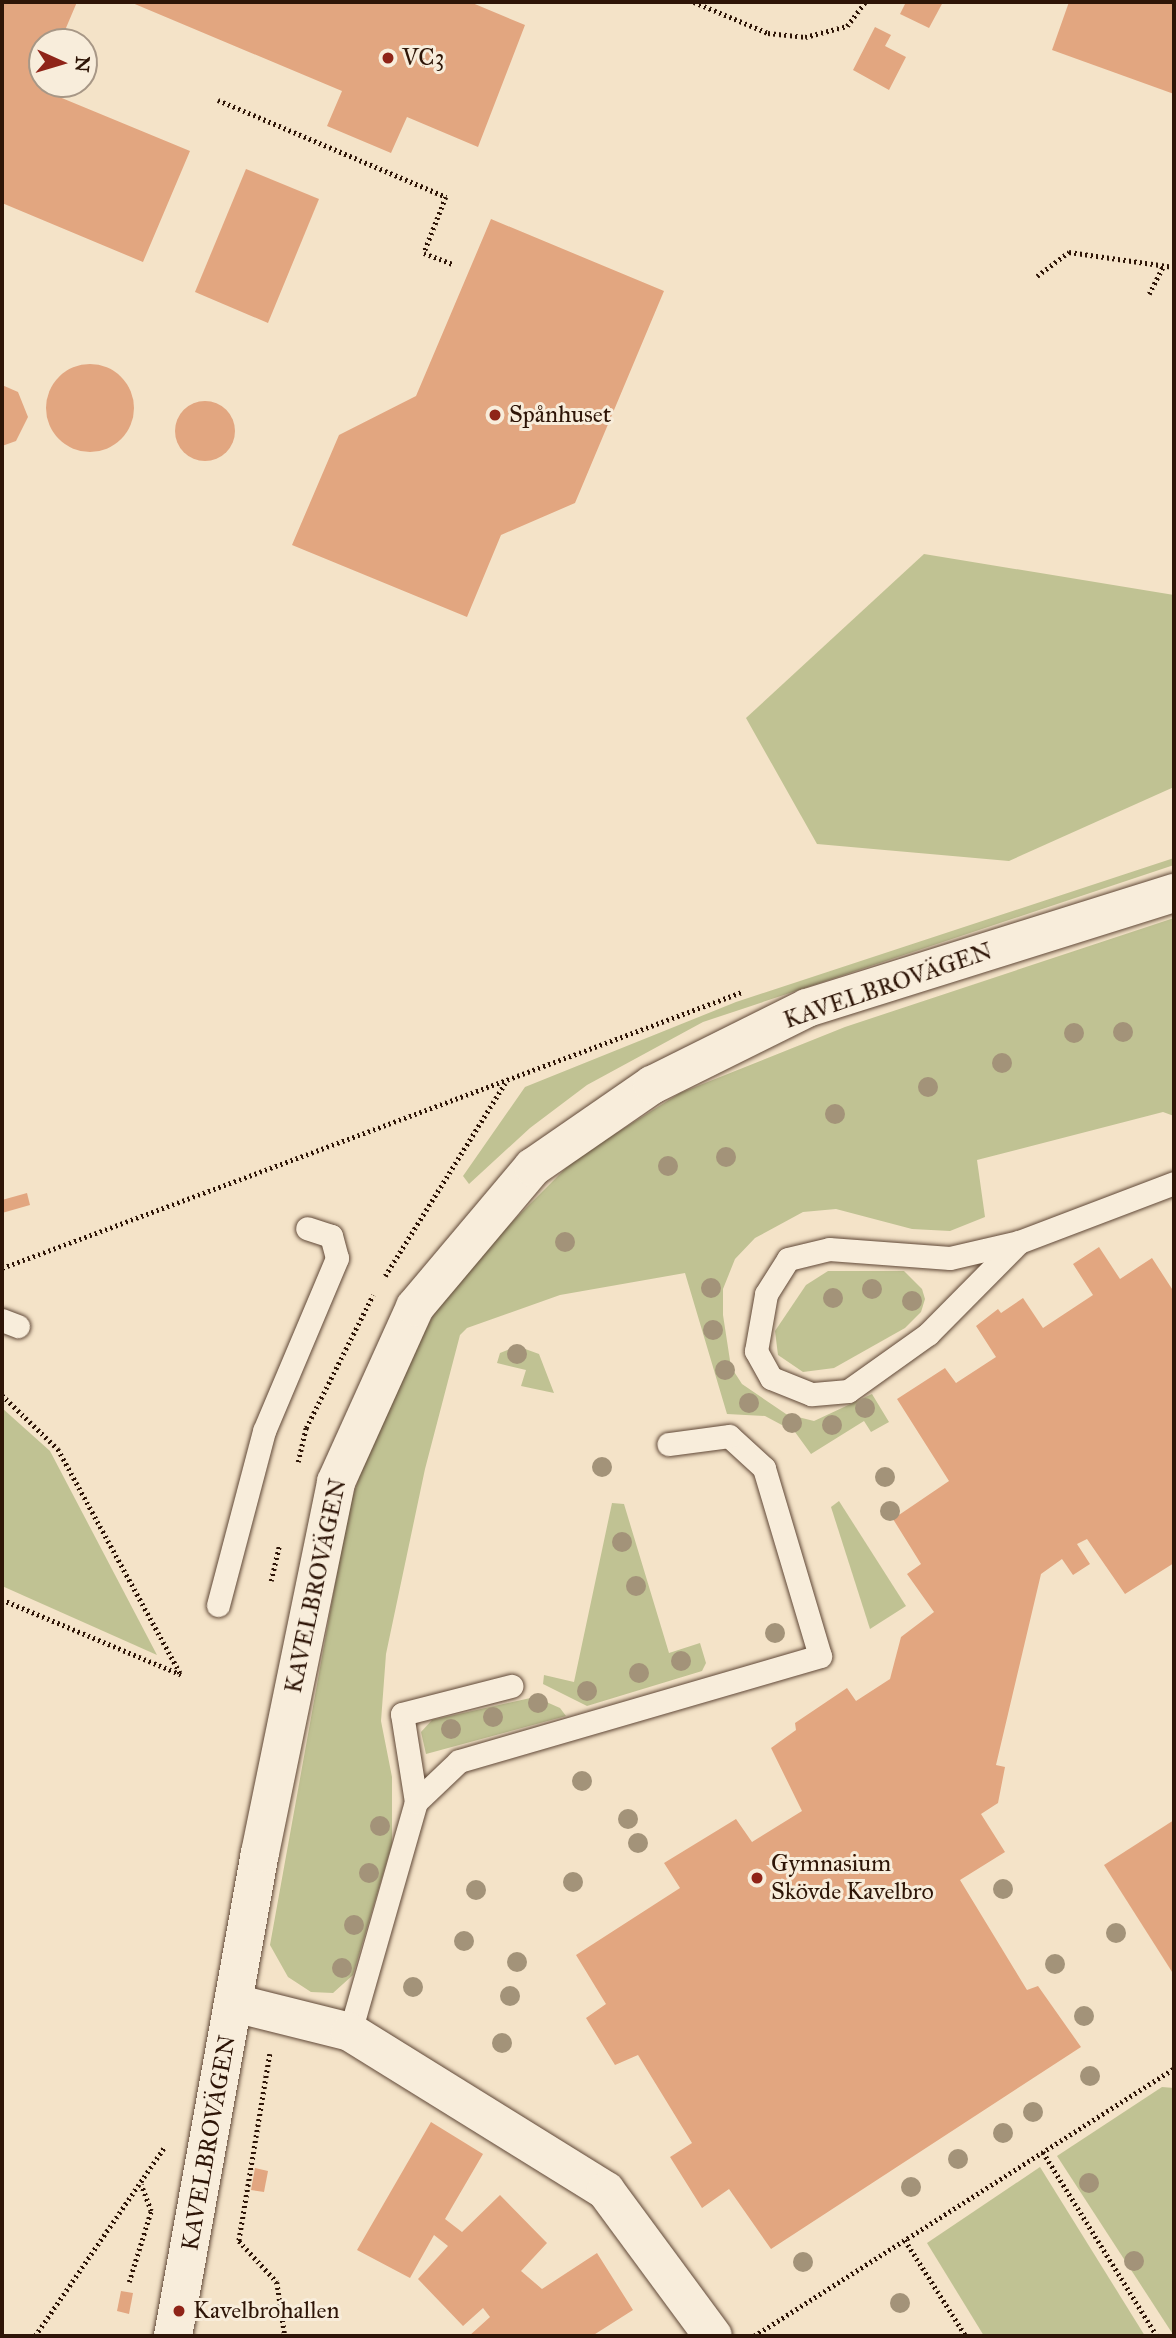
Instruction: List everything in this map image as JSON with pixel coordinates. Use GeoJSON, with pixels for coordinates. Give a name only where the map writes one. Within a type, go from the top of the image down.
{"type":"FeatureCollection","features":[{"type":"Feature","properties":{"kind":"main road","name":"KAVELBROVÄGEN"},"geometry":{"type":"LineString","coordinates":[[173,2336],[234,2003],[336,1482],[415,1307],[533,1167],[652,1085],[807,1008],[1174,892]]}},
{"type":"Feature","properties":{"kind":"main road"},"geometry":{"type":"LineString","coordinates":[[234,2003],[350,2032],[606,2191],[713,2336]]}},
{"type":"Feature","properties":{"kind":"lane"},"geometry":{"type":"LineString","coordinates":[[1019,1242],[928,1334],[848,1391],[811,1394],[771,1378],[756,1351],[766,1294],[788,1259],[829,1249],[950,1258],[1019,1242],[1174,1183]]}},
{"type":"Feature","properties":{"kind":"lane"},"geometry":{"type":"LineString","coordinates":[[218,1605],[264,1431],[337,1258],[331,1236],[307,1228]]}},
{"type":"Feature","properties":{"kind":"lane"},"geometry":{"type":"LineString","coordinates":[[416,1802],[458,1761],[820,1656],[764,1468],[729,1436],[669,1444]]}},
{"type":"Feature","properties":{"kind":"lane"},"geometry":{"type":"LineString","coordinates":[[350,2032],[416,1802],[402,1714],[510,1686]]}},
{"type":"Feature","properties":{"kind":"path"},"geometry":{"type":"LineString","coordinates":[[694,2],[768,33],[805,37],[848,26],[865,2]]}},
{"type":"Feature","properties":{"kind":"path"},"geometry":{"type":"LineString","coordinates":[[218,100],[446,197],[424,253],[453,264]]}},
{"type":"Feature","properties":{"kind":"path"},"geometry":{"type":"LineString","coordinates":[[1037,276],[1069,252],[1174,267]]}},
{"type":"Feature","properties":{"kind":"path"},"geometry":{"type":"LineString","coordinates":[[1149,294],[1163,266]]}},
{"type":"Feature","properties":{"kind":"path"},"geometry":{"type":"LineString","coordinates":[[2,1268],[753,988]]}},
{"type":"Feature","properties":{"kind":"path"},"geometry":{"type":"LineString","coordinates":[[2,1395],[58,1449],[181,1675],[2,1600]]}},
{"type":"Feature","properties":{"kind":"path"},"geometry":{"type":"LineString","coordinates":[[269,2059],[239,2241],[277,2282],[285,2336]]}},
{"type":"Feature","properties":{"kind":"path"},"geometry":{"type":"LineString","coordinates":[[754,2336],[1174,2068]]}},
{"type":"Feature","properties":{"kind":"path"},"geometry":{"type":"LineString","coordinates":[[1043,2152],[1157,2336]]}},
{"type":"Feature","properties":{"kind":"path"},"geometry":{"type":"LineString","coordinates":[[129,2282],[151,2211],[140,2184]]}},
{"type":"Feature","properties":{"kind":"path"},"geometry":{"type":"LineString","coordinates":[[905,2240],[966,2336]]}},
{"type":"Feature","properties":{"kind":"green space"},"geometry":{"type":"Polygon","coordinates":[[[924,554],[1174,595],[1174,787],[1009,861],[817,844],[746,718],[924,554]]]}},
{"type":"Feature","properties":{"kind":"green space"},"geometry":{"type":"Polygon","coordinates":[[[1174,858],[1174,865],[703,1022],[587,1085],[530,1128],[469,1184],[463,1176],[525,1087],[736,1002],[1174,858]]]}},
{"type":"Feature","properties":{"kind":"green space"},"geometry":{"type":"Polygon","coordinates":[[[1174,918],[1174,1116],[1163,1112],[977,1160],[985,1217],[950,1231],[912,1229],[836,1209],[803,1212],[755,1238],[735,1259],[723,1289],[723,1315],[731,1367],[742,1384],[786,1414],[814,1421],[872,1394],[889,1422],[871,1432],[864,1421],[811,1454],[795,1432],[765,1416],[727,1414],[685,1273],[560,1295],[467,1328],[460,1335],[425,1469],[386,1654],[381,1721],[392,1777],[392,1844],[353,1975],[333,1993],[311,1992],[288,1977],[270,1945],[349,1507],[381,1413],[434,1314],[501,1233],[575,1159],[680,1093],[845,1027],[1174,918]]]}},
{"type":"Feature","properties":{"kind":"green space"},"geometry":{"type":"Polygon","coordinates":[[[828,1271],[904,1271],[922,1289],[925,1299],[921,1312],[905,1328],[834,1368],[803,1372],[778,1355],[775,1331],[806,1285],[828,1271]]]}},
{"type":"Feature","properties":{"kind":"green space"},"geometry":{"type":"Polygon","coordinates":[[[517,1346],[539,1354],[554,1393],[521,1386],[526,1370],[497,1363],[500,1353],[517,1346]]]}},
{"type":"Feature","properties":{"kind":"green space"},"geometry":{"type":"Polygon","coordinates":[[[2,1408],[50,1451],[157,1655],[2,1586],[2,1408]]]}},
{"type":"Feature","properties":{"kind":"green space"},"geometry":{"type":"Polygon","coordinates":[[[839,1501],[906,1606],[870,1629],[831,1507],[839,1501]]]}},
{"type":"Feature","properties":{"kind":"green space"},"geometry":{"type":"Polygon","coordinates":[[[612,1503],[624,1504],[669,1653],[700,1643],[706,1663],[702,1671],[587,1706],[543,1684],[544,1675],[574,1682],[612,1503]]]}},
{"type":"Feature","properties":{"kind":"green space"},"geometry":{"type":"Polygon","coordinates":[[[535,1697],[560,1708],[566,1716],[426,1754],[421,1732],[432,1720],[535,1697]]]}},
{"type":"Feature","properties":{"kind":"green space"},"geometry":{"type":"Polygon","coordinates":[[[1162,2087],[1174,2088],[1174,2336],[1057,2156],[1162,2087]]]}},
{"type":"Feature","properties":{"kind":"green space"},"geometry":{"type":"Polygon","coordinates":[[[1040,2167],[1145,2336],[984,2336],[927,2243],[1040,2167]]]}},
{"type":"Feature","properties":{"kind":"building"},"geometry":{"type":"Polygon","coordinates":[[[2,2],[77,2],[66,28],[28,28],[28,98],[62,98],[190,151],[143,262],[2,203],[2,2]]]}},
{"type":"Feature","properties":{"kind":"building","name":"VC3"},"geometry":{"type":"Polygon","coordinates":[[[130,2],[470,2],[525,25],[478,147],[407,117],[391,153],[327,126],[342,91],[130,2]]]}},
{"type":"Feature","properties":{"kind":"building"},"geometry":{"type":"Polygon","coordinates":[[[906,2],[943,2],[929,28],[900,14],[906,2]]]}},
{"type":"Feature","properties":{"kind":"building"},"geometry":{"type":"Polygon","coordinates":[[[1069,2],[1174,2],[1174,94],[1052,50],[1069,2]]]}},
{"type":"Feature","properties":{"kind":"building"},"geometry":{"type":"Polygon","coordinates":[[[875,27],[891,35],[885,46],[906,57],[889,90],[853,70],[875,27]]]}},
{"type":"Feature","properties":{"kind":"building"},"geometry":{"type":"Polygon","coordinates":[[[246,169],[319,199],[268,323],[195,292],[246,169]]]}},
{"type":"Feature","properties":{"kind":"building","name":"Spånhuset"},"geometry":{"type":"Polygon","coordinates":[[[491,219],[664,291],[575,503],[501,535],[467,617],[292,545],[339,435],[416,396],[491,219]]]}},
{"type":"Feature","properties":{"kind":"building"},"geometry":{"type":"Polygon","coordinates":[[[90,364],[107,368],[121,377],[130,391],[134,408],[130,425],[121,439],[107,448],[90,452],[73,448],[59,439],[50,425],[46,408],[50,391],[59,377],[73,368],[90,364]]]}},
{"type":"Feature","properties":{"kind":"building"},"geometry":{"type":"Polygon","coordinates":[[[2,385],[18,392],[28,417],[16,441],[2,446],[2,385]]]}},
{"type":"Feature","properties":{"kind":"building"},"geometry":{"type":"Polygon","coordinates":[[[205,401],[222,406],[230,414],[235,431],[230,448],[222,456],[205,461],[188,456],[180,448],[175,431],[180,414],[188,406],[205,401]]]}},
{"type":"Feature","properties":{"kind":"building"},"geometry":{"type":"Polygon","coordinates":[[[27,1193],[30,1205],[2,1213],[2,1200],[27,1193]]]}},
{"type":"Feature","properties":{"kind":"building"},"geometry":{"type":"Polygon","coordinates":[[[1099,1247],[1120,1279],[1152,1258],[1174,1292],[1174,1563],[1125,1594],[1087,1539],[1077,1544],[1090,1564],[1073,1575],[1062,1559],[1041,1574],[996,1765],[1005,1767],[998,1803],[981,1814],[1005,1852],[960,1880],[1027,1990],[1038,1986],[1081,2047],[771,2249],[729,2189],[702,2208],[670,2157],[692,2143],[638,2055],[615,2065],[586,2018],[606,2004],[576,1955],[680,1888],[664,1863],[736,1819],[752,1842],[802,1811],[771,1748],[796,1730],[795,1723],[847,1688],[856,1701],[890,1679],[901,1637],[934,1612],[907,1574],[921,1564],[893,1519],[949,1481],[897,1399],[945,1368],[956,1383],[996,1357],[976,1326],[998,1309],[1001,1313],[1023,1298],[1043,1328],[1093,1295],[1073,1264],[1099,1247]]]}},
{"type":"Feature","properties":{"kind":"building"},"geometry":{"type":"Polygon","coordinates":[[[1174,1820],[1174,1975],[1104,1865],[1174,1820]]]}},
{"type":"Feature","properties":{"kind":"building"},"geometry":{"type":"Polygon","coordinates":[[[431,2122],[483,2154],[445,2219],[462,2232],[500,2195],[547,2243],[521,2271],[542,2289],[597,2253],[633,2310],[592,2336],[469,2336],[490,2317],[483,2308],[463,2326],[418,2279],[448,2246],[434,2235],[410,2278],[357,2250],[431,2122]]]}},
{"type":"Feature","properties":{"kind":"building"},"geometry":{"type":"Polygon","coordinates":[[[255,2168],[268,2171],[264,2192],[251,2190],[255,2168]]]}},
{"type":"Feature","properties":{"kind":"building"},"geometry":{"type":"Polygon","coordinates":[[[121,2291],[133,2293],[129,2314],[117,2311],[121,2291]]]}},
{"type":"Feature","properties":{"kind":"place","name":"VC3"},"geometry":{"type":"Point","coordinates":[388,58]}},
{"type":"Feature","properties":{"kind":"place","name":"Spånhuset"},"geometry":{"type":"Point","coordinates":[495,415]}},
{"type":"Feature","properties":{"kind":"place","name":"Gymnasium Skövde Kavelbro"},"geometry":{"type":"Point","coordinates":[757,1878]}},
{"type":"Feature","properties":{"kind":"place","name":"Kavelbrohallen"},"geometry":{"type":"Point","coordinates":[179,2311]}}]}
